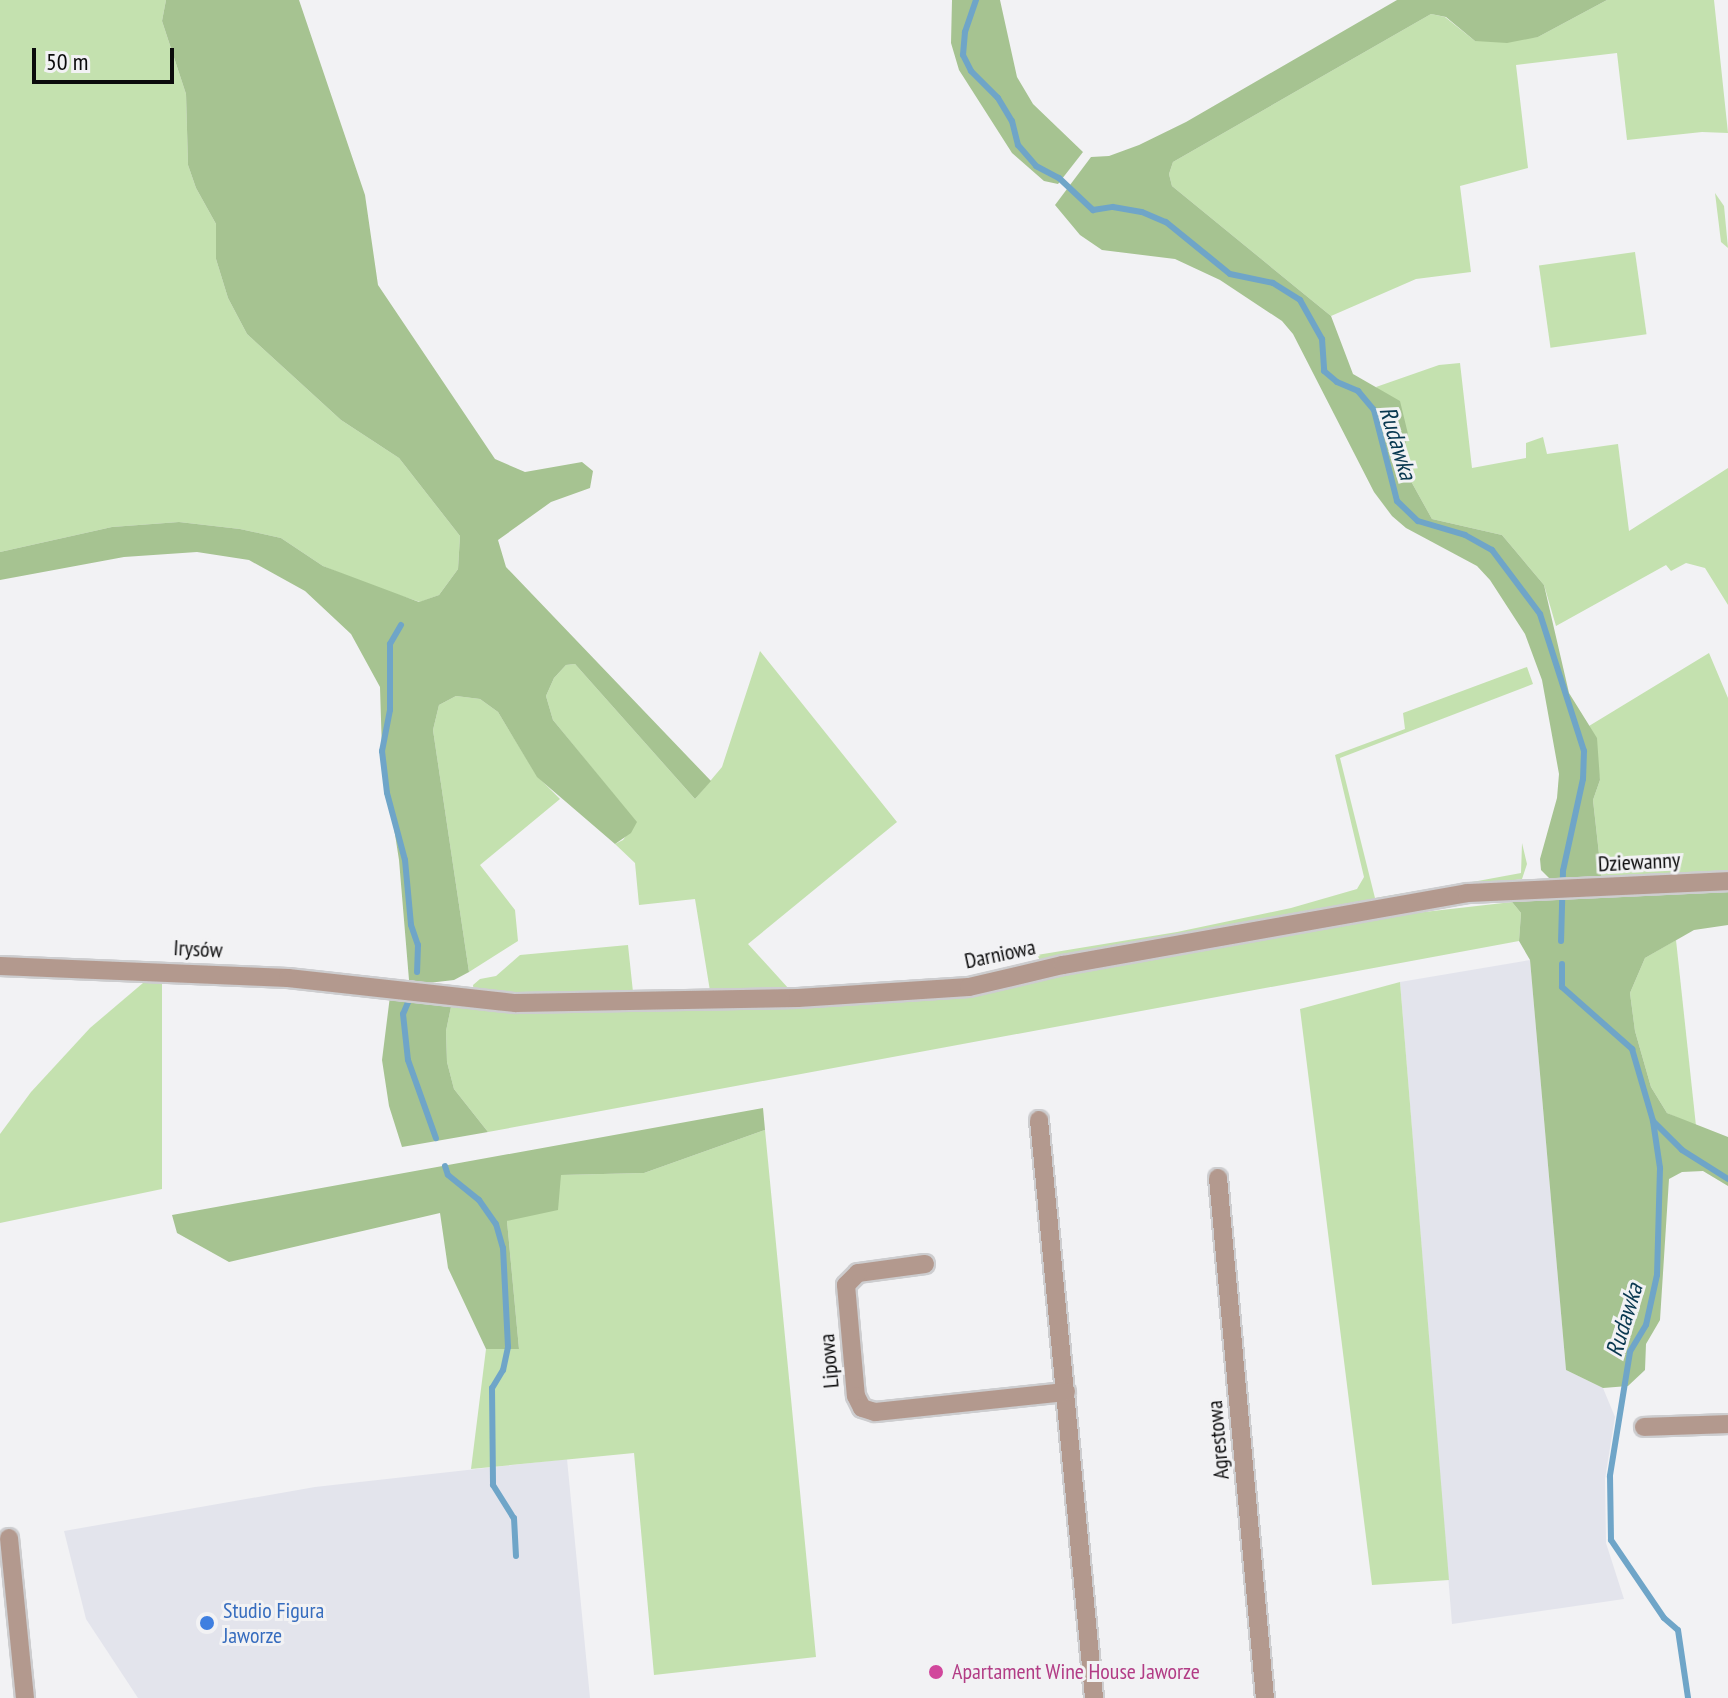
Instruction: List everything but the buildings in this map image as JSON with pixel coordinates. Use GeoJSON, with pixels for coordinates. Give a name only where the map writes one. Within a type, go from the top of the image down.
{"type":"FeatureCollection","features":[{"type":"Feature","properties":{"kind":"street","name":"Dziewanny"},"geometry":{"type":"LineString","coordinates":[[1551,889],[1728,881]]}},
{"type":"Feature","properties":{"kind":"street","name":"Darniowa"},"geometry":{"type":"LineString","coordinates":[[392,988],[516,1003],[798,998],[969,987],[1063,965],[1382,906],[1493,890],[1551,889]]}},
{"type":"Feature","properties":{"kind":"street","name":"Irysów"},"geometry":{"type":"LineString","coordinates":[[0,966],[175,971],[392,988]]}},
{"type":"Feature","properties":{"kind":"street"},"geometry":{"type":"LineString","coordinates":[[1039,1120],[1094,1698]]}},
{"type":"Feature","properties":{"kind":"street","name":"Agrestowa"},"geometry":{"type":"LineString","coordinates":[[1218,1178],[1265,1698]]}},
{"type":"Feature","properties":{"kind":"street","name":"Lipowa"},"geometry":{"type":"LineString","coordinates":[[925,1264],[858,1273],[846,1285],[856,1396],[862,1408],[875,1412],[1066,1392]]}},
{"type":"Feature","properties":{"kind":"street"},"geometry":{"type":"LineString","coordinates":[[1644,1427],[1728,1424]]}},
{"type":"Feature","properties":{"kind":"street"},"geometry":{"type":"LineString","coordinates":[[9,1538],[25,1698]]}},
{"type":"Feature","properties":{"kind":"shaded area"},"geometry":{"type":"Polygon","coordinates":[[[1530,960],[1566,1370],[1603,1388],[1615,1417],[1605,1479],[1606,1543],[1624,1599],[1452,1624],[1400,982],[1530,960]]]}},
{"type":"Feature","properties":{"kind":"shaded area"},"geometry":{"type":"Polygon","coordinates":[[[567,1459],[590,1698],[138,1698],[86,1619],[64,1531],[315,1487],[567,1459]]]}},
{"type":"Feature","properties":{"kind":"green space"},"geometry":{"type":"Polygon","coordinates":[[[0,0],[166,0],[162,21],[186,94],[188,165],[196,188],[216,224],[216,259],[228,298],[247,334],[341,420],[399,458],[460,536],[458,569],[439,595],[420,602],[371,586],[323,566],[281,538],[240,529],[179,522],[112,527],[0,552],[0,0]]]}},
{"type":"Feature","properties":{"kind":"green space"},"geometry":{"type":"Polygon","coordinates":[[[166,0],[299,0],[365,195],[378,285],[495,459],[525,472],[582,462],[593,471],[590,488],[551,502],[498,540],[506,567],[711,781],[695,799],[575,664],[566,665],[554,678],[546,696],[553,720],[637,822],[631,833],[615,844],[537,777],[498,712],[480,699],[456,696],[439,705],[433,730],[469,972],[454,980],[428,983],[409,980],[399,860],[382,751],[380,687],[351,634],[305,591],[249,560],[197,552],[124,557],[0,580],[0,552],[112,527],[179,522],[240,529],[281,538],[323,566],[419,602],[439,595],[458,569],[460,536],[399,458],[341,420],[247,334],[228,298],[216,259],[216,224],[196,188],[188,165],[186,94],[162,21],[166,0]]]}},
{"type":"Feature","properties":{"kind":"green space"},"geometry":{"type":"Polygon","coordinates":[[[952,0],[1000,0],[1017,77],[1033,104],[1083,152],[1058,184],[1044,181],[1012,153],[959,70],[951,43],[952,0]]]}},
{"type":"Feature","properties":{"kind":"green space"},"geometry":{"type":"Polygon","coordinates":[[[1397,0],[1607,0],[1538,37],[1507,43],[1475,41],[1446,17],[1431,14],[1173,162],[1169,174],[1172,186],[1331,316],[1353,374],[1400,401],[1408,434],[1402,465],[1432,519],[1502,535],[1544,585],[1569,693],[1597,738],[1600,780],[1593,800],[1602,881],[1549,878],[1541,870],[1540,859],[1557,798],[1559,774],[1542,680],[1525,634],[1490,580],[1477,566],[1406,528],[1392,516],[1374,492],[1293,334],[1282,321],[1220,280],[1175,259],[1102,250],[1080,235],[1055,205],[1091,157],[1109,156],[1139,145],[1186,122],[1397,0]]]}},
{"type":"Feature","properties":{"kind":"green space"},"geometry":{"type":"Polygon","coordinates":[[[1607,0],[1714,0],[1728,133],[1702,132],[1627,140],[1617,53],[1516,65],[1528,168],[1460,186],[1471,272],[1416,279],[1331,316],[1172,186],[1169,174],[1173,162],[1431,14],[1445,17],[1475,41],[1538,37],[1607,0]]]}},
{"type":"Feature","properties":{"kind":"green space"},"geometry":{"type":"Polygon","coordinates":[[[1715,193],[1724,206],[1728,248],[1721,242],[1715,193]]]}},
{"type":"Feature","properties":{"kind":"green space"},"geometry":{"type":"Polygon","coordinates":[[[1635,252],[1647,334],[1550,348],[1539,265],[1635,252]]]}},
{"type":"Feature","properties":{"kind":"green space"},"geometry":{"type":"Polygon","coordinates":[[[1460,363],[1472,468],[1526,458],[1526,443],[1543,437],[1547,454],[1618,444],[1629,531],[1728,468],[1728,605],[1705,568],[1686,563],[1671,571],[1666,565],[1556,626],[1544,585],[1502,535],[1432,519],[1402,465],[1408,434],[1376,387],[1439,365],[1460,363]]]}},
{"type":"Feature","properties":{"kind":"green space"},"geometry":{"type":"Polygon","coordinates":[[[760,651],[897,822],[748,944],[789,989],[710,991],[695,899],[639,905],[635,863],[615,844],[623,840],[636,822],[553,720],[546,696],[554,678],[566,665],[575,664],[695,799],[722,767],[760,651]]]}},
{"type":"Feature","properties":{"kind":"green space"},"geometry":{"type":"Polygon","coordinates":[[[1709,653],[1728,698],[1728,876],[1602,881],[1593,800],[1600,780],[1589,726],[1709,653]]]}},
{"type":"Feature","properties":{"kind":"green space"},"geometry":{"type":"Polygon","coordinates":[[[1527,667],[1533,684],[1340,758],[1375,898],[1423,890],[1422,894],[1040,960],[1037,955],[1177,932],[1291,908],[1357,889],[1364,877],[1335,755],[1405,729],[1403,713],[1527,667]]]}},
{"type":"Feature","properties":{"kind":"green space"},"geometry":{"type":"Polygon","coordinates":[[[456,696],[480,699],[498,712],[537,776],[560,799],[480,865],[515,910],[518,941],[469,972],[433,730],[439,705],[456,696]]]}},
{"type":"Feature","properties":{"kind":"green space"},"geometry":{"type":"Polygon","coordinates":[[[1522,843],[1527,864],[1522,879],[1460,888],[1456,885],[1521,873],[1522,843]]]}},
{"type":"Feature","properties":{"kind":"green space"},"geometry":{"type":"Polygon","coordinates":[[[1728,887],[1728,925],[1694,930],[1645,958],[1630,993],[1635,1031],[1651,1087],[1667,1113],[1728,1137],[1728,1186],[1703,1171],[1682,1172],[1669,1179],[1660,1320],[1646,1344],[1645,1370],[1628,1386],[1603,1388],[1566,1370],[1530,960],[1519,941],[1521,913],[1512,902],[1728,887]]]}},
{"type":"Feature","properties":{"kind":"green space"},"geometry":{"type":"Polygon","coordinates":[[[1512,902],[1521,913],[1519,941],[488,1132],[454,1089],[447,1062],[446,1031],[451,1007],[970,993],[1389,916],[1512,902]]]}},
{"type":"Feature","properties":{"kind":"green space"},"geometry":{"type":"Polygon","coordinates":[[[1676,940],[1696,1126],[1667,1113],[1651,1087],[1635,1031],[1630,993],[1645,958],[1676,940]]]}},
{"type":"Feature","properties":{"kind":"green space"},"geometry":{"type":"Polygon","coordinates":[[[628,945],[633,992],[474,993],[473,985],[480,979],[496,976],[520,955],[628,945]]]}},
{"type":"Feature","properties":{"kind":"green space"},"geometry":{"type":"Polygon","coordinates":[[[162,981],[162,1189],[0,1223],[0,1134],[31,1092],[90,1028],[143,983],[162,981]]]}},
{"type":"Feature","properties":{"kind":"green space"},"geometry":{"type":"Polygon","coordinates":[[[1400,982],[1449,1580],[1372,1585],[1300,1009],[1400,982]]]}},
{"type":"Feature","properties":{"kind":"green space"},"geometry":{"type":"Polygon","coordinates":[[[390,996],[451,1007],[446,1031],[447,1062],[454,1089],[488,1132],[402,1147],[389,1106],[382,1060],[390,996]]]}},
{"type":"Feature","properties":{"kind":"green space"},"geometry":{"type":"Polygon","coordinates":[[[763,1108],[765,1130],[644,1173],[561,1175],[558,1210],[507,1221],[519,1349],[486,1349],[448,1268],[440,1213],[229,1262],[177,1233],[172,1215],[763,1108]]]}},
{"type":"Feature","properties":{"kind":"green space"},"geometry":{"type":"Polygon","coordinates":[[[765,1130],[816,1657],[654,1675],[634,1453],[471,1469],[486,1349],[519,1349],[507,1221],[561,1175],[644,1173],[765,1130]]]}},
{"type":"Feature","properties":{"kind":"waterway","name":"Rudawka"},"geometry":{"type":"LineString","coordinates":[[976,0],[965,32],[963,55],[971,71],[998,98],[1012,121],[1018,145],[1036,166],[1059,178],[1093,210],[1113,207],[1142,212],[1166,222],[1230,274],[1273,283],[1300,300],[1322,339],[1324,371],[1337,382],[1358,391],[1374,410],[1397,501],[1418,521],[1465,535],[1492,550],[1540,614],[1584,751],[1583,779],[1563,871],[1561,941]]}},
{"type":"Feature","properties":{"kind":"waterway"},"geometry":{"type":"LineString","coordinates":[[401,625],[390,644],[390,710],[382,751],[387,793],[405,860],[411,925],[418,945],[417,972]]}},
{"type":"Feature","properties":{"kind":"waterway","name":"Rudawka"},"geometry":{"type":"LineString","coordinates":[[1562,964],[1562,987],[1632,1049],[1653,1121],[1660,1168],[1657,1275],[1646,1325],[1630,1352],[1610,1476],[1611,1540],[1664,1618],[1678,1630],[1688,1698]]}},
{"type":"Feature","properties":{"kind":"waterway"},"geometry":{"type":"LineString","coordinates":[[409,1000],[403,1014],[408,1060],[436,1138]]}},
{"type":"Feature","properties":{"kind":"waterway"},"geometry":{"type":"LineString","coordinates":[[1653,1121],[1682,1150],[1728,1179]]}},
{"type":"Feature","properties":{"kind":"waterway"},"geometry":{"type":"LineString","coordinates":[[445,1166],[448,1175],[479,1200],[496,1224],[503,1248],[508,1347],[503,1370],[492,1388],[493,1485],[514,1518],[516,1556]]}},
{"type":"Feature","properties":{"kind":"place","name":"Studio Figura Jaworze"},"geometry":{"type":"Point","coordinates":[207,1623]}},
{"type":"Feature","properties":{"kind":"place","name":"Apartament Wine House Jaworze"},"geometry":{"type":"Point","coordinates":[936,1672]}}]}
